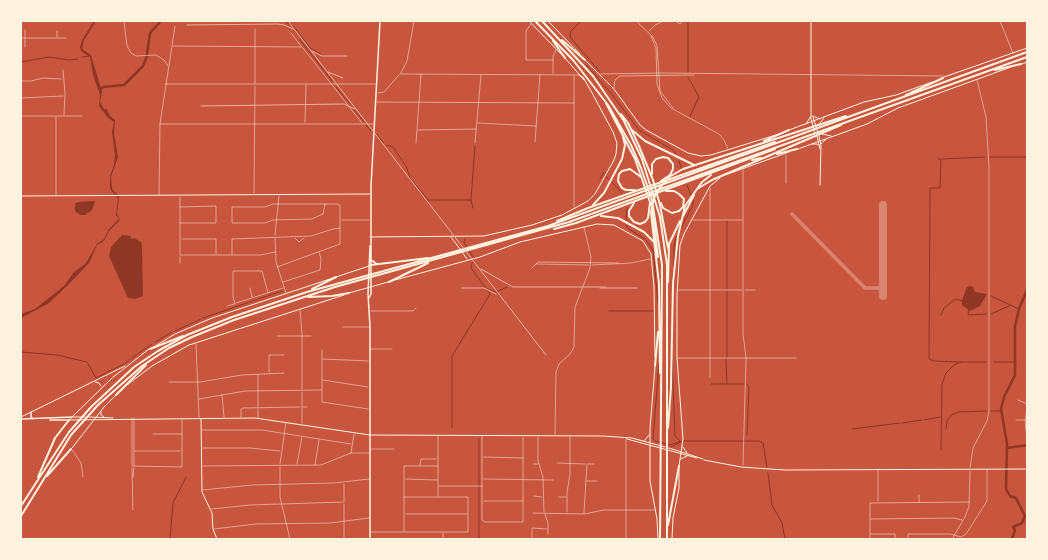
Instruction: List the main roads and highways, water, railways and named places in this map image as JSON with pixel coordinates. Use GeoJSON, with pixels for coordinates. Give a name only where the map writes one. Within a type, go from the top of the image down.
{"type":"FeatureCollection","features":[{"type":"Feature","properties":{"kind":"highway"},"geometry":{"type":"LineString","coordinates":[[535,21],[573,60],[601,95],[627,137],[645,182],[651,200],[661,248],[662,324],[660,392]]}},
{"type":"Feature","properties":{"kind":"highway"},"geometry":{"type":"LineString","coordinates":[[542,21],[593,76],[628,123],[642,139],[687,163],[694,165],[709,164]]}},
{"type":"Feature","properties":{"kind":"highway"},"geometry":{"type":"LineString","coordinates":[[553,32],[585,60]]}},
{"type":"Feature","properties":{"kind":"highway"},"geometry":{"type":"LineString","coordinates":[[549,35],[565,58]]}},
{"type":"Feature","properties":{"kind":"highway"},"geometry":{"type":"LineString","coordinates":[[878,106],[1027,52]]}},
{"type":"Feature","properties":{"kind":"highway"},"geometry":{"type":"LineString","coordinates":[[667,431],[671,377],[672,309],[675,261],[682,215],[690,197],[698,189],[712,180],[846,122],[1027,57]]}},
{"type":"Feature","properties":{"kind":"highway"},"geometry":{"type":"LineString","coordinates":[[984,72],[1021,64]]}},
{"type":"Feature","properties":{"kind":"highway"},"geometry":{"type":"LineString","coordinates":[[150,348],[232,317],[307,292],[470,246],[548,226],[863,112],[943,78]]}},
{"type":"Feature","properties":{"kind":"highway"},"geometry":{"type":"LineString","coordinates":[[601,95],[645,182]]}},
{"type":"Feature","properties":{"kind":"highway"},"geometry":{"type":"LineString","coordinates":[[610,99],[635,143],[652,180]]}},
{"type":"Feature","properties":{"kind":"highway"},"geometry":{"type":"LineString","coordinates":[[659,539],[659,284],[651,211],[656,194],[669,177],[683,170],[754,145],[863,112]]}},
{"type":"Feature","properties":{"kind":"highway"},"geometry":{"type":"LineString","coordinates":[[628,123],[652,180],[657,198],[665,247],[667,289],[667,539]]}},
{"type":"Feature","properties":{"kind":"highway"},"geometry":{"type":"LineString","coordinates":[[734,155],[789,130]]}},
{"type":"Feature","properties":{"kind":"highway"},"geometry":{"type":"LineString","coordinates":[[539,232],[652,193],[813,134],[826,131]]}},
{"type":"Feature","properties":{"kind":"highway"},"geometry":{"type":"LineString","coordinates":[[588,208],[595,204],[604,193],[619,166],[624,152],[622,134]]}},
{"type":"Feature","properties":{"kind":"highway"},"geometry":{"type":"LineString","coordinates":[[548,226],[588,208],[642,188],[734,155],[797,135]]}},
{"type":"Feature","properties":{"kind":"highway"},"geometry":{"type":"LineString","coordinates":[[21,516],[80,424],[90,412],[118,386],[169,348],[207,331],[300,298],[573,224],[723,170],[796,140]]}},
{"type":"Feature","properties":{"kind":"highway"},"geometry":{"type":"LineString","coordinates":[[741,163],[797,149]]}},
{"type":"Feature","properties":{"kind":"highway"},"geometry":{"type":"LineString","coordinates":[[652,180],[654,161],[663,157],[670,159],[673,164],[672,172],[658,183]]}},
{"type":"Feature","properties":{"kind":"highway"},"geometry":{"type":"LineString","coordinates":[[642,188],[630,190],[624,189],[620,186],[618,177],[622,170],[630,169],[637,173],[645,182]]}},
{"type":"Feature","properties":{"kind":"highway"},"geometry":{"type":"LineString","coordinates":[[667,289],[669,273],[668,249],[672,236],[697,188],[709,176],[723,170]]}},
{"type":"Feature","properties":{"kind":"highway"},"geometry":{"type":"LineString","coordinates":[[657,198],[663,208],[672,213],[681,210],[684,203],[683,198],[678,192],[668,191],[659,193]]}},
{"type":"Feature","properties":{"kind":"highway"},"geometry":{"type":"LineString","coordinates":[[635,202],[630,207],[629,213],[631,220],[640,224],[645,222],[648,218],[651,200]]}},
{"type":"Feature","properties":{"kind":"highway"},"geometry":{"type":"LineString","coordinates":[[651,200],[659,265],[662,324]]}},
{"type":"Feature","properties":{"kind":"highway"},"geometry":{"type":"LineString","coordinates":[[659,201],[669,255]]}},
{"type":"Feature","properties":{"kind":"highway"},"geometry":{"type":"LineString","coordinates":[[595,216],[615,217],[644,232],[654,242],[657,251]]}},
{"type":"Feature","properties":{"kind":"highway"},"geometry":{"type":"LineString","coordinates":[[370,266],[433,257]]}},
{"type":"Feature","properties":{"kind":"highway"},"geometry":{"type":"LineString","coordinates":[[371,260],[378,264]]}},
{"type":"Feature","properties":{"kind":"highway"},"geometry":{"type":"LineString","coordinates":[[389,282],[433,261]]}},
{"type":"Feature","properties":{"kind":"highway"},"geometry":{"type":"LineString","coordinates":[[307,292],[336,277]]}},
{"type":"Feature","properties":{"kind":"highway"},"geometry":{"type":"LineString","coordinates":[[300,298],[349,293]]}},
{"type":"Feature","properties":{"kind":"highway"},"geometry":{"type":"LineString","coordinates":[[655,366],[659,316]]}},
{"type":"Feature","properties":{"kind":"highway"},"geometry":{"type":"LineString","coordinates":[[21,506],[74,425],[103,394],[134,367],[158,351],[192,332]]}},
{"type":"Feature","properties":{"kind":"highway"},"geometry":{"type":"LineString","coordinates":[[116,395],[128,381],[151,360]]}},
{"type":"Feature","properties":{"kind":"highway"},"geometry":{"type":"LineString","coordinates":[[34,484],[55,438],[69,420]]}},
{"type":"Feature","properties":{"kind":"highway"},"geometry":{"type":"LineString","coordinates":[[44,480],[71,449]]}},
{"type":"Feature","properties":{"kind":"highway"},"geometry":{"type":"LineString","coordinates":[[667,530],[679,466]]}},
{"type":"Feature","properties":{"kind":"main road"},"geometry":{"type":"LineString","coordinates":[[369,298],[371,286],[371,194],[380,21]]}},
{"type":"Feature","properties":{"kind":"main road"},"geometry":{"type":"LineString","coordinates":[[370,237],[481,237],[524,228],[574,209],[588,201],[595,194],[616,154],[617,148],[613,132],[582,75],[574,69],[529,21]]}},
{"type":"Feature","properties":{"kind":"main road"},"geometry":{"type":"LineString","coordinates":[[548,21],[614,89],[640,125],[655,135],[696,155],[706,156],[728,151],[813,122],[864,102],[896,95],[1027,48]]}},
{"type":"Feature","properties":{"kind":"main road"},"geometry":{"type":"LineString","coordinates":[[811,21],[812,115],[821,144]]}},
{"type":"Feature","properties":{"kind":"main road"},"geometry":{"type":"LineString","coordinates":[[672,539],[673,518],[679,488],[679,466],[682,445],[677,358],[677,290],[680,244],[710,186],[722,176],[819,140],[868,124],[898,108],[1027,62]]}},
{"type":"Feature","properties":{"kind":"main road"},"geometry":{"type":"LineString","coordinates":[[812,115],[820,119]]}},
{"type":"Feature","properties":{"kind":"main road"},"geometry":{"type":"LineString","coordinates":[[806,124],[812,115]]}},
{"type":"Feature","properties":{"kind":"main road"},"geometry":{"type":"LineString","coordinates":[[826,116],[820,122],[820,130],[822,134],[833,136]]}},
{"type":"Feature","properties":{"kind":"main road"},"geometry":{"type":"LineString","coordinates":[[820,148],[821,144],[828,137]]}},
{"type":"Feature","properties":{"kind":"main road"},"geometry":{"type":"LineString","coordinates":[[819,140],[820,185]]}},
{"type":"Feature","properties":{"kind":"main road"},"geometry":{"type":"LineString","coordinates":[[811,144],[817,144],[820,148]]}},
{"type":"Feature","properties":{"kind":"main road"},"geometry":{"type":"LineString","coordinates":[[21,196],[371,194]]}},
{"type":"Feature","properties":{"kind":"main road"},"geometry":{"type":"LineString","coordinates":[[71,449],[96,417],[116,395],[152,366],[181,349],[371,286],[468,260],[520,242],[601,223],[617,227],[643,241],[649,250],[652,259],[654,287],[655,366],[650,434],[650,486],[659,539]]}},
{"type":"Feature","properties":{"kind":"main road"},"geometry":{"type":"LineString","coordinates":[[451,237],[468,260]]}},
{"type":"Feature","properties":{"kind":"main road"},"geometry":{"type":"LineString","coordinates":[[454,241],[456,237]]}},
{"type":"Feature","properties":{"kind":"main road"},"geometry":{"type":"LineString","coordinates":[[370,246],[371,260],[368,287],[370,311],[370,539]]}},
{"type":"Feature","properties":{"kind":"main road"},"geometry":{"type":"LineString","coordinates":[[69,420],[100,388],[126,366],[150,348],[175,334],[208,319],[370,266]]}},
{"type":"Feature","properties":{"kind":"main road"},"geometry":{"type":"LineString","coordinates":[[21,418],[126,366]]}},
{"type":"Feature","properties":{"kind":"main road"},"geometry":{"type":"LineString","coordinates":[[94,382],[100,383],[100,388]]}},
{"type":"Feature","properties":{"kind":"main road"},"geometry":{"type":"LineString","coordinates":[[102,410],[101,415],[105,417]]}},
{"type":"Feature","properties":{"kind":"main road"},"geometry":{"type":"LineString","coordinates":[[31,412],[30,415],[33,419]]}},
{"type":"Feature","properties":{"kind":"main road"},"geometry":{"type":"LineString","coordinates":[[21,418],[48,419],[105,417],[114,419]]}},
{"type":"Feature","properties":{"kind":"main road"},"geometry":{"type":"LineString","coordinates":[[48,419],[59,421],[133,418],[258,418],[370,435],[603,436],[643,441],[703,460],[743,467],[785,470],[1027,469]]}},
{"type":"Feature","properties":{"kind":"main road"},"geometry":{"type":"LineString","coordinates":[[200,418],[202,430],[202,490],[204,500],[210,509],[213,529],[217,539]]}},
{"type":"Feature","properties":{"kind":"main road"},"geometry":{"type":"LineString","coordinates":[[59,421],[63,423],[63,427]]}},
{"type":"Feature","properties":{"kind":"main road"},"geometry":{"type":"LineString","coordinates":[[643,441],[647,439],[650,434]]}},
{"type":"Feature","properties":{"kind":"main road"},"geometry":{"type":"LineString","coordinates":[[626,438],[650,446],[688,455]]}},
{"type":"Feature","properties":{"kind":"main road"},"geometry":{"type":"LineString","coordinates":[[682,445],[688,455]]}},
{"type":"Feature","properties":{"kind":"main road"},"geometry":{"type":"LineString","coordinates":[[680,459],[688,455]]}},
{"type":"Feature","properties":{"kind":"waterway"},"geometry":{"type":"LineString","coordinates":[[147,54],[150,33],[161,21]]}},
{"type":"Feature","properties":{"kind":"waterway"},"geometry":{"type":"LineString","coordinates":[[284,21],[291,25]]}},
{"type":"Feature","properties":{"kind":"waterway"},"geometry":{"type":"LineString","coordinates":[[581,21],[571,31],[570,37],[599,71]]}},
{"type":"Feature","properties":{"kind":"waterway"},"geometry":{"type":"LineString","coordinates":[[688,21],[688,72]]}},
{"type":"Feature","properties":{"kind":"waterway"},"geometry":{"type":"LineString","coordinates":[[293,26],[310,48],[321,54]]}},
{"type":"Feature","properties":{"kind":"waterway"},"geometry":{"type":"LineString","coordinates":[[300,40],[333,82]]}},
{"type":"Feature","properties":{"kind":"waterway"},"geometry":{"type":"LineString","coordinates":[[82,57],[89,56]]}},
{"type":"Feature","properties":{"kind":"waterway"},"geometry":{"type":"LineString","coordinates":[[100,90],[103,87],[124,85],[143,66],[147,56]]}},
{"type":"Feature","properties":{"kind":"waterway"},"geometry":{"type":"LineString","coordinates":[[21,62],[49,57],[69,60],[78,59]]}},
{"type":"Feature","properties":{"kind":"waterway"},"geometry":{"type":"LineString","coordinates":[[586,65],[610,92],[639,130],[673,150],[677,156]]}},
{"type":"Feature","properties":{"kind":"waterway"},"geometry":{"type":"LineString","coordinates":[[688,77],[699,97],[690,116]]}},
{"type":"Feature","properties":{"kind":"waterway"},"geometry":{"type":"LineString","coordinates":[[336,87],[350,104]]}},
{"type":"Feature","properties":{"kind":"waterway"},"geometry":{"type":"LineString","coordinates":[[352,107],[364,122]]}},
{"type":"Feature","properties":{"kind":"waterway"},"geometry":{"type":"LineString","coordinates":[[366,125],[371,131]]}},
{"type":"Feature","properties":{"kind":"waterway"},"geometry":{"type":"LineString","coordinates":[[376,134],[384,143]]}},
{"type":"Feature","properties":{"kind":"waterway"},"geometry":{"type":"LineString","coordinates":[[386,145],[393,147],[406,166],[410,178],[428,200],[471,200]]}},
{"type":"Feature","properties":{"kind":"waterway"},"geometry":{"type":"LineString","coordinates":[[473,208],[471,200],[475,146]]}},
{"type":"Feature","properties":{"kind":"waterway"},"geometry":{"type":"LineString","coordinates":[[942,159],[985,157]]}},
{"type":"Feature","properties":{"kind":"waterway"},"geometry":{"type":"LineString","coordinates":[[990,157],[1027,157]]}},
{"type":"Feature","properties":{"kind":"waterway"},"geometry":{"type":"LineString","coordinates":[[938,159],[941,159],[940,188],[930,188],[929,359],[933,361],[961,362]]}},
{"type":"Feature","properties":{"kind":"waterway"},"geometry":{"type":"LineString","coordinates":[[679,161],[682,171]]}},
{"type":"Feature","properties":{"kind":"waterway"},"geometry":{"type":"LineString","coordinates":[[600,179],[604,172]]}},
{"type":"Feature","properties":{"kind":"waterway"},"geometry":{"type":"LineString","coordinates":[[606,177],[610,180]]}},
{"type":"Feature","properties":{"kind":"waterway"},"geometry":{"type":"LineString","coordinates":[[612,182],[622,193]]}},
{"type":"Feature","properties":{"kind":"waterway"},"geometry":{"type":"LineString","coordinates":[[687,185],[691,195]]}},
{"type":"Feature","properties":{"kind":"waterway"},"geometry":{"type":"LineString","coordinates":[[680,230],[693,205],[693,200]]}},
{"type":"Feature","properties":{"kind":"waterway"},"geometry":{"type":"LineString","coordinates":[[626,220],[627,208]]}},
{"type":"Feature","properties":{"kind":"waterway"},"geometry":{"type":"LineString","coordinates":[[727,221],[727,289]]}},
{"type":"Feature","properties":{"kind":"waterway"},"geometry":{"type":"LineString","coordinates":[[626,225],[629,229],[646,240],[653,250],[658,303]]}},
{"type":"Feature","properties":{"kind":"waterway"},"geometry":{"type":"LineString","coordinates":[[674,265],[674,246],[677,236]]}},
{"type":"Feature","properties":{"kind":"waterway"},"geometry":{"type":"LineString","coordinates":[[465,239],[464,242],[467,248]]}},
{"type":"Feature","properties":{"kind":"waterway"},"geometry":{"type":"LineString","coordinates":[[469,250],[473,257]]}},
{"type":"Feature","properties":{"kind":"waterway"},"geometry":{"type":"LineString","coordinates":[[452,428],[452,356],[490,294],[471,268],[472,263]]}},
{"type":"Feature","properties":{"kind":"waterway"},"geometry":{"type":"LineString","coordinates":[[488,289],[496,292],[507,287]]}},
{"type":"Feature","properties":{"kind":"waterway"},"geometry":{"type":"LineString","coordinates":[[1012,539],[1015,530],[1013,527],[1022,523],[1025,516],[1016,498],[1010,496],[1006,489],[1007,444],[1001,409],[1004,397],[1015,375],[1015,326],[1019,309],[1027,290]]}},
{"type":"Feature","properties":{"kind":"waterway"},"geometry":{"type":"LineString","coordinates":[[203,318],[282,291]]}},
{"type":"Feature","properties":{"kind":"waterway"},"geometry":{"type":"LineString","coordinates":[[727,291],[727,357]]}},
{"type":"Feature","properties":{"kind":"waterway"},"geometry":{"type":"LineString","coordinates":[[991,296],[1019,309]]}},
{"type":"Feature","properties":{"kind":"waterway"},"geometry":{"type":"LineString","coordinates":[[941,315],[944,308],[953,301],[956,299],[962,301]]}},
{"type":"Feature","properties":{"kind":"waterway"},"geometry":{"type":"LineString","coordinates":[[991,314],[1009,306]]}},
{"type":"Feature","properties":{"kind":"waterway"},"geometry":{"type":"LineString","coordinates":[[969,309],[968,315],[986,314]]}},
{"type":"Feature","properties":{"kind":"waterway"},"geometry":{"type":"LineString","coordinates":[[609,311],[654,311]]}},
{"type":"Feature","properties":{"kind":"waterway"},"geometry":{"type":"LineString","coordinates":[[175,331],[201,319]]}},
{"type":"Feature","properties":{"kind":"waterway"},"geometry":{"type":"LineString","coordinates":[[155,342],[172,332]]}},
{"type":"Feature","properties":{"kind":"waterway"},"geometry":{"type":"LineString","coordinates":[[132,358],[152,344]]}},
{"type":"Feature","properties":{"kind":"waterway"},"geometry":{"type":"LineString","coordinates":[[21,352],[57,355],[87,362],[96,378],[124,364]]}},
{"type":"Feature","properties":{"kind":"waterway"},"geometry":{"type":"LineString","coordinates":[[125,363],[130,359]]}},
{"type":"Feature","properties":{"kind":"waterway"},"geometry":{"type":"LineString","coordinates":[[726,359],[727,384]]}},
{"type":"Feature","properties":{"kind":"waterway"},"geometry":{"type":"LineString","coordinates":[[672,360],[675,436],[680,441]]}},
{"type":"Feature","properties":{"kind":"waterway"},"geometry":{"type":"LineString","coordinates":[[941,450],[942,384],[946,373],[954,365],[961,362],[986,362]]}},
{"type":"Feature","properties":{"kind":"waterway"},"geometry":{"type":"LineString","coordinates":[[994,362],[1016,362]]}},
{"type":"Feature","properties":{"kind":"waterway"},"geometry":{"type":"LineString","coordinates":[[659,363],[653,439],[655,441],[670,445],[681,441]]}},
{"type":"Feature","properties":{"kind":"waterway"},"geometry":{"type":"LineString","coordinates":[[711,384],[744,384]]}},
{"type":"Feature","properties":{"kind":"waterway"},"geometry":{"type":"LineString","coordinates":[[747,384],[749,387],[747,435]]}},
{"type":"Feature","properties":{"kind":"waterway"},"geometry":{"type":"LineString","coordinates":[[946,429],[947,421],[951,415],[958,412],[986,411]]}},
{"type":"Feature","properties":{"kind":"waterway"},"geometry":{"type":"LineString","coordinates":[[991,411],[1002,411]]}},
{"type":"Feature","properties":{"kind":"waterway"},"geometry":{"type":"LineString","coordinates":[[924,420],[940,417]]}},
{"type":"Feature","properties":{"kind":"waterway"},"geometry":{"type":"LineString","coordinates":[[902,423],[922,420]]}},
{"type":"Feature","properties":{"kind":"waterway"},"geometry":{"type":"LineString","coordinates":[[852,429],[900,423]]}},
{"type":"Feature","properties":{"kind":"waterway"},"geometry":{"type":"LineString","coordinates":[[479,439],[479,539]]}},
{"type":"Feature","properties":{"kind":"waterway"},"geometry":{"type":"LineString","coordinates":[[684,441],[759,441],[763,443],[767,467]]}},
{"type":"Feature","properties":{"kind":"waterway"},"geometry":{"type":"LineString","coordinates":[[671,447],[681,442]]}},
{"type":"Feature","properties":{"kind":"waterway"},"geometry":{"type":"LineString","coordinates":[[1007,448],[1027,445]]}},
{"type":"Feature","properties":{"kind":"waterway"},"geometry":{"type":"LineString","coordinates":[[768,473],[772,505],[782,523],[785,539]]}},
{"type":"Feature","properties":{"kind":"waterway"},"geometry":{"type":"LineString","coordinates":[[170,539],[173,503],[186,477]]}},
{"type":"Feature","properties":{"kind":"railway"},"geometry":{"type":"LineString","coordinates":[[288,21],[546,355]]}},
{"type":"Feature","properties":{"kind":"railway"},"geometry":{"type":"LineString","coordinates":[[187,25],[278,24],[293,29]]}},
{"type":"Feature","properties":{"kind":"railway"},"geometry":{"type":"LineString","coordinates":[[312,51],[322,56],[347,56]]}},
{"type":"Feature","properties":{"kind":"railway"},"geometry":{"type":"LineString","coordinates":[[328,72],[343,78]]}},
{"type":"Feature","properties":{"kind":"railway"},"geometry":{"type":"LineString","coordinates":[[201,106],[344,104],[355,109]]}},
{"type":"Feature","properties":{"kind":"railway"},"geometry":{"type":"LineString","coordinates":[[481,269],[513,287],[606,287]]}},
{"type":"Feature","properties":{"kind":"railway"},"geometry":{"type":"LineString","coordinates":[[462,288],[484,288],[496,294]]}},
{"type":"Feature","properties":{"kind":"railway"},"geometry":{"type":"LineString","coordinates":[[600,288],[637,288]]}}]}
